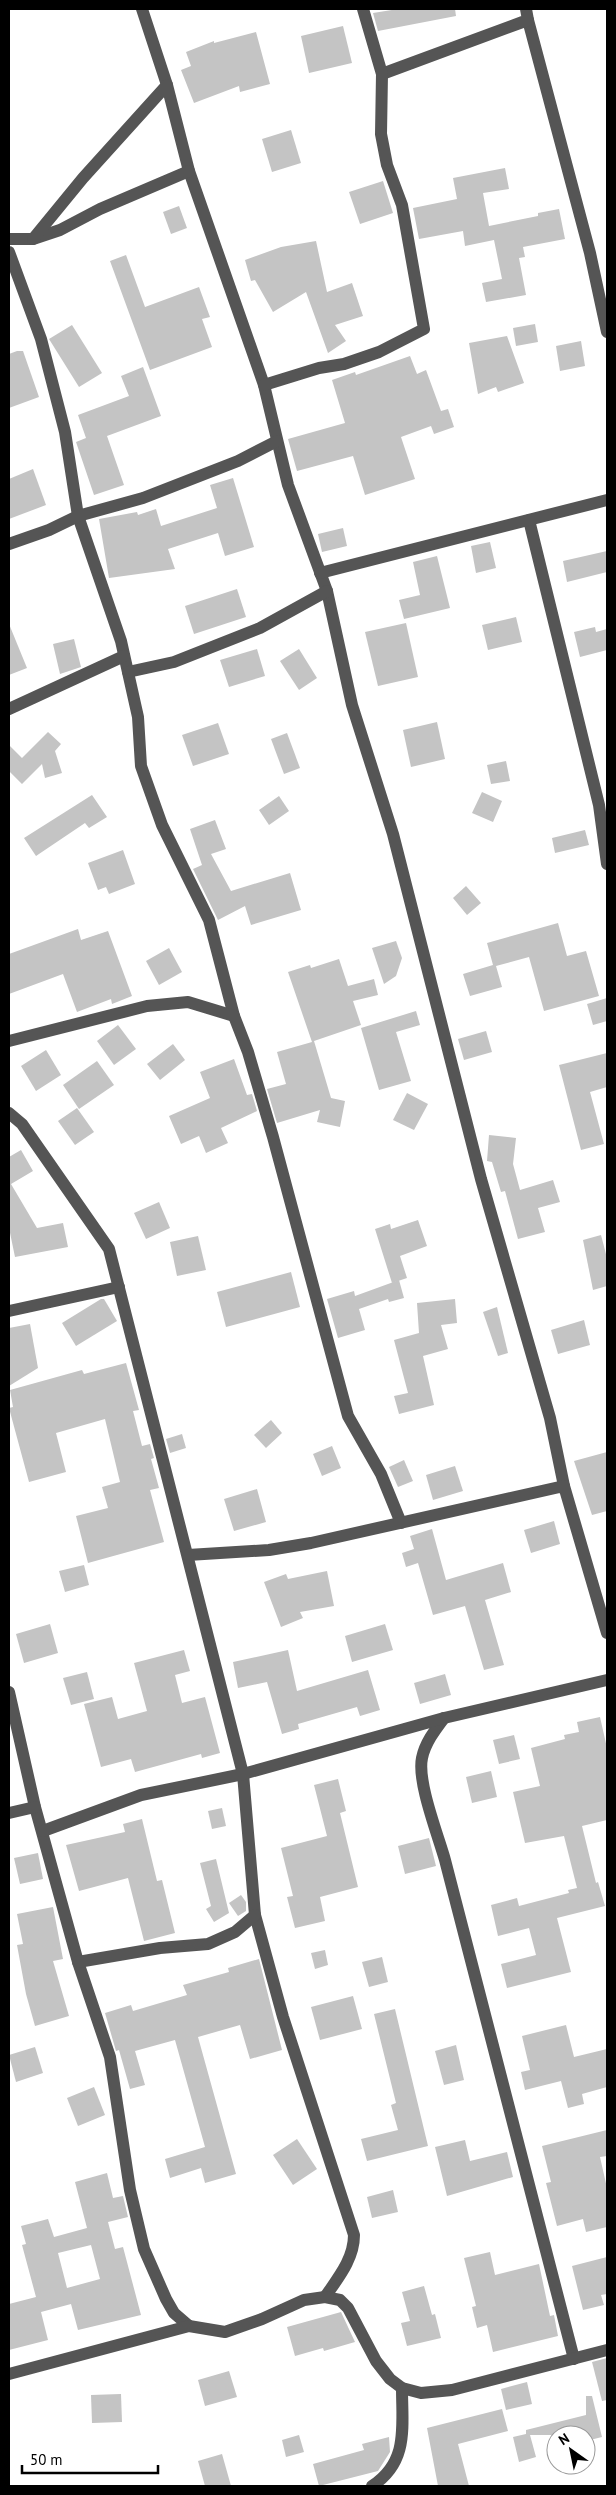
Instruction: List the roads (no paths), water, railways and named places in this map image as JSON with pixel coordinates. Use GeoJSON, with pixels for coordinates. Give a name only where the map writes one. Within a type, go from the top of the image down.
{"type":"FeatureCollection","features":[{"type":"Feature","properties":{"kind":"street"},"geometry":{"type":"LineString","coordinates":[[142,9],[167,85],[189,171],[264,385],[288,485],[326,590],[352,705],[393,834],[481,1179],[550,1418],[564,1486],[607,1633]]}},
{"type":"Feature","properties":{"kind":"street"},"geometry":{"type":"LineString","coordinates":[[264,385],[319,368],[353,361],[378,352],[424,329],[402,205],[388,165],[381,134],[382,74],[363,9]]}},
{"type":"Feature","properties":{"kind":"street"},"geometry":{"type":"LineString","coordinates":[[382,74],[527,14],[590,253],[607,332]]}},
{"type":"Feature","properties":{"kind":"street"},"geometry":{"type":"LineString","coordinates":[[33,238],[167,85]]}},
{"type":"Feature","properties":{"kind":"street"},"geometry":{"type":"LineString","coordinates":[[9,239],[33,238],[60,230],[100,209],[189,171]]}},
{"type":"Feature","properties":{"kind":"street"},"geometry":{"type":"LineString","coordinates":[[9,252],[42,339],[65,432],[78,516],[124,656],[138,717],[141,766],[162,825],[209,920],[234,1016],[248,1052],[273,1137],[348,1416],[381,1474],[401,1523]]}},
{"type":"Feature","properties":{"kind":"street"},"geometry":{"type":"LineString","coordinates":[[9,544],[50,530],[78,516],[143,498],[238,462],[278,441]]}},
{"type":"Feature","properties":{"kind":"street"},"geometry":{"type":"LineString","coordinates":[[320,573],[607,500]]}},
{"type":"Feature","properties":{"kind":"street"},"geometry":{"type":"LineString","coordinates":[[529,520],[599,805],[607,864]]}},
{"type":"Feature","properties":{"kind":"street"},"geometry":{"type":"LineString","coordinates":[[128,672],[174,662],[260,628],[326,590]]}},
{"type":"Feature","properties":{"kind":"street"},"geometry":{"type":"LineString","coordinates":[[9,709],[124,656]]}},
{"type":"Feature","properties":{"kind":"street"},"geometry":{"type":"LineString","coordinates":[[9,1040],[147,1006],[188,1002],[234,1016]]}},
{"type":"Feature","properties":{"kind":"street"},"geometry":{"type":"LineString","coordinates":[[9,1113],[22,1124],[109,1249],[243,1774],[255,1915],[283,2017],[354,2235],[354,2245],[349,2260],[325,2297]]}},
{"type":"Feature","properties":{"kind":"street"},"geometry":{"type":"LineString","coordinates":[[9,1311],[119,1287]]}},
{"type":"Feature","properties":{"kind":"street"},"geometry":{"type":"LineString","coordinates":[[188,1554],[269,1550],[401,1523],[564,1486]]}},
{"type":"Feature","properties":{"kind":"street"},"geometry":{"type":"LineString","coordinates":[[43,1831],[140,1795],[243,1774],[444,1718],[607,1680]]}},
{"type":"Feature","properties":{"kind":"street"},"geometry":{"type":"LineString","coordinates":[[9,1692],[35,1806],[78,1962],[110,2057],[130,2190],[144,2249],[166,2299],[174,2312],[189,2326]]}},
{"type":"Feature","properties":{"kind":"street"},"geometry":{"type":"LineString","coordinates":[[444,1718],[429,1738],[422,1759],[423,1784],[448,1869],[574,2359]]}},
{"type":"Feature","properties":{"kind":"street"},"geometry":{"type":"LineString","coordinates":[[9,1813],[35,1806]]}},
{"type":"Feature","properties":{"kind":"street"},"geometry":{"type":"LineString","coordinates":[[78,1962],[152,1949],[208,1944],[235,1932],[255,1915]]}},
{"type":"Feature","properties":{"kind":"street"},"geometry":{"type":"LineString","coordinates":[[9,2374],[189,2326],[225,2332],[255,2322],[304,2300],[325,2297],[340,2300],[348,2308],[376,2361],[390,2379],[402,2388],[421,2394],[452,2390],[607,2350]]}},
{"type":"Feature","properties":{"kind":"street"},"geometry":{"type":"LineString","coordinates":[[372,2486],[390,2472],[402,2443],[402,2388]]}}]}
